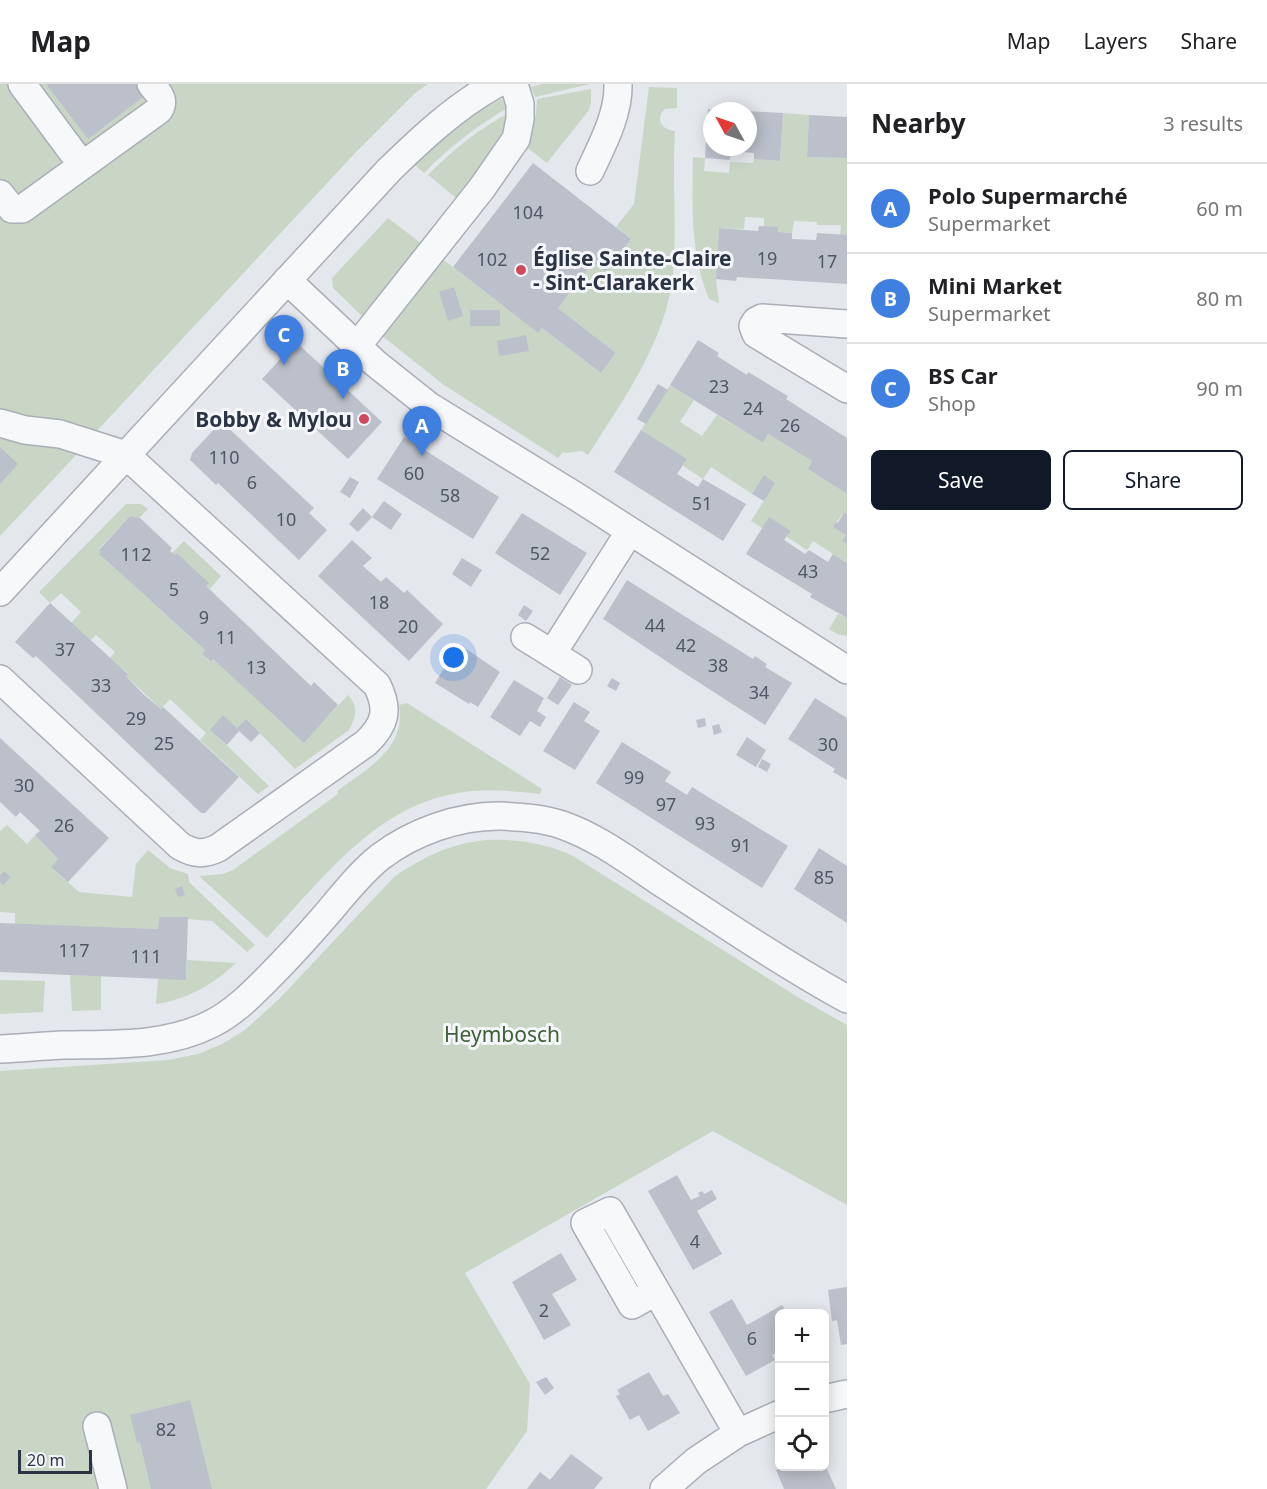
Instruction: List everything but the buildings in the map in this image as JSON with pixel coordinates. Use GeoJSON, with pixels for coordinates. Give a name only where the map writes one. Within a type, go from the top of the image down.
{"type":"FeatureCollection","features":[{"type":"Feature","properties":{"kind":"street"},"geometry":{"type":"LineString","coordinates":[[22,84],[82,165]]}},
{"type":"Feature","properties":{"kind":"street"},"geometry":{"type":"LineString","coordinates":[[0,194],[12,209],[22,209],[159,110],[162,104],[161,97],[151,84]]}},
{"type":"Feature","properties":{"kind":"street"},"geometry":{"type":"LineString","coordinates":[[0,592],[389,170],[457,108],[496,84]]}},
{"type":"Feature","properties":{"kind":"street"},"geometry":{"type":"LineString","coordinates":[[357,346],[483,188],[516,139],[520,104],[514,84]]}},
{"type":"Feature","properties":{"kind":"street"},"geometry":{"type":"LineString","coordinates":[[590,171],[609,126],[618,84]]}},
{"type":"Feature","properties":{"kind":"street"},"geometry":{"type":"LineString","coordinates":[[287,280],[394,380],[429,406],[847,670]]}},
{"type":"Feature","properties":{"kind":"street"},"geometry":{"type":"LineString","coordinates":[[847,324],[762,318],[753,326],[756,334],[847,389]]}},
{"type":"Feature","properties":{"kind":"street"},"geometry":{"type":"LineString","coordinates":[[0,423],[25,430],[71,437],[126,455],[377,685],[384,704],[382,723],[366,743],[218,848],[199,854],[180,846],[0,679]]}},
{"type":"Feature","properties":{"kind":"street"},"geometry":{"type":"LineString","coordinates":[[552,654],[630,531]]}},
{"type":"Feature","properties":{"kind":"street"},"geometry":{"type":"LineString","coordinates":[[525,637],[578,670]]}},
{"type":"Feature","properties":{"kind":"street"},"geometry":{"type":"LineString","coordinates":[[0,1049],[63,1045],[125,1045],[175,1038],[211,1024],[232,1011],[284,963],[378,858],[404,841],[428,830],[474,817],[520,817],[561,825],[576,831],[609,849],[747,939],[847,999]]}},
{"type":"Feature","properties":{"kind":"street"},"geometry":{"type":"LineString","coordinates":[[655,1292],[738,1433]]}},
{"type":"Feature","properties":{"kind":"street"},"geometry":{"type":"LineString","coordinates":[[829,1398],[847,1394]]}},
{"type":"Feature","properties":{"kind":"street"},"geometry":{"type":"LineString","coordinates":[[664,1489],[696,1461],[738,1433],[775,1416]]}},
{"type":"Feature","properties":{"kind":"street"},"geometry":{"type":"LineString","coordinates":[[97,1426],[113,1489]]}},
{"type":"Feature","properties":{"kind":"green space"},"geometry":{"type":"Polygon","coordinates":[[[0,84],[428,84],[415,93],[355,153],[94,434],[48,420],[0,418],[0,84]]]}},
{"type":"Feature","properties":{"kind":"green space"},"geometry":{"type":"Polygon","coordinates":[[[542,84],[590,84],[535,97],[531,87],[542,84]]]}},
{"type":"Feature","properties":{"kind":"green space"},"geometry":{"type":"Polygon","coordinates":[[[649,87],[677,88],[677,108],[665,109],[660,116],[663,126],[675,131],[674,255],[669,298],[653,346],[629,391],[588,455],[582,451],[563,452],[558,458],[444,385],[381,335],[441,258],[538,333],[542,328],[601,373],[616,353],[558,308],[593,262],[605,272],[631,239],[616,227],[634,204],[649,87]]]}},
{"type":"Feature","properties":{"kind":"green space"},"geometry":{"type":"Polygon","coordinates":[[[591,89],[589,110],[547,163],[525,146],[536,114],[537,99],[591,89]]]}},
{"type":"Feature","properties":{"kind":"green space"},"geometry":{"type":"Polygon","coordinates":[[[502,99],[507,108],[463,138],[424,173],[415,165],[456,128],[478,112],[502,99]]]}},
{"type":"Feature","properties":{"kind":"green space"},"geometry":{"type":"Polygon","coordinates":[[[509,113],[511,129],[460,201],[428,175],[466,141],[509,113]]]}},
{"type":"Feature","properties":{"kind":"green space"},"geometry":{"type":"Polygon","coordinates":[[[783,113],[809,115],[807,157],[847,158],[847,235],[840,235],[841,225],[817,225],[817,222],[794,221],[792,233],[778,232],[764,227],[764,218],[745,217],[744,229],[719,228],[716,279],[719,303],[709,299],[698,265],[692,193],[693,157],[705,158],[704,171],[729,173],[730,162],[753,163],[754,159],[780,161],[783,113]]]}},
{"type":"Feature","properties":{"kind":"green space"},"geometry":{"type":"Polygon","coordinates":[[[388,218],[426,247],[366,320],[333,288],[332,278],[388,218]]]}},
{"type":"Feature","properties":{"kind":"green space"},"geometry":{"type":"Polygon","coordinates":[[[670,385],[694,400],[680,422],[702,436],[717,415],[763,443],[768,434],[812,461],[808,469],[847,494],[847,514],[844,512],[833,527],[846,535],[842,541],[847,544],[847,563],[813,541],[807,550],[787,537],[790,531],[762,528],[751,521],[775,483],[764,476],[752,494],[711,467],[703,479],[683,466],[686,459],[641,430],[670,385]]]}},
{"type":"Feature","properties":{"kind":"green space"},"geometry":{"type":"Polygon","coordinates":[[[0,434],[79,452],[0,536],[0,434]]]}},
{"type":"Feature","properties":{"kind":"green space"},"geometry":{"type":"Polygon","coordinates":[[[126,504],[141,504],[148,509],[139,518],[134,516],[128,518],[99,549],[100,555],[205,650],[202,654],[210,662],[213,659],[304,742],[348,695],[354,704],[355,716],[349,730],[295,769],[246,719],[237,728],[211,730],[269,786],[258,794],[200,740],[206,733],[170,699],[161,709],[126,676],[128,673],[110,658],[115,652],[96,635],[91,640],[71,623],[81,612],[61,593],[50,603],[39,592],[126,504]]]}},
{"type":"Feature","properties":{"kind":"green space"},"geometry":{"type":"Polygon","coordinates":[[[184,541],[221,576],[210,589],[206,586],[208,583],[177,553],[175,555],[172,553],[184,541]]]}},
{"type":"Feature","properties":{"kind":"green space"},"geometry":{"type":"Polygon","coordinates":[[[838,614],[847,618],[847,636],[829,629],[838,614]]]}},
{"type":"Feature","properties":{"kind":"green space"},"geometry":{"type":"Polygon","coordinates":[[[407,703],[542,789],[540,794],[499,790],[468,791],[428,801],[401,813],[375,830],[329,870],[267,938],[199,876],[223,874],[233,870],[338,794],[337,791],[372,765],[391,745],[400,720],[399,705],[407,703]]]}},
{"type":"Feature","properties":{"kind":"green space"},"geometry":{"type":"Polygon","coordinates":[[[7,825],[27,844],[35,835],[58,859],[51,867],[79,892],[132,897],[136,864],[148,850],[170,868],[188,874],[189,882],[255,945],[247,952],[212,921],[159,917],[158,929],[15,924],[15,913],[0,912],[0,831],[7,825]]]}},
{"type":"Feature","properties":{"kind":"green space","name":"Heymbosch"},"geometry":{"type":"Polygon","coordinates":[[[487,840],[531,843],[573,856],[801,999],[847,1025],[847,1205],[713,1131],[465,1273],[530,1384],[527,1431],[486,1489],[0,1489],[0,1071],[168,1060],[198,1054],[222,1044],[245,1030],[279,999],[394,877],[438,852],[461,844],[487,840]]]}},
{"type":"Feature","properties":{"kind":"green space"},"geometry":{"type":"Polygon","coordinates":[[[187,960],[236,963],[199,990],[179,999],[156,1004],[158,979],[186,979],[187,960]]]}},
{"type":"Feature","properties":{"kind":"green space"},"geometry":{"type":"Polygon","coordinates":[[[70,975],[101,976],[101,1010],[72,1011],[70,975]]]}},
{"type":"Feature","properties":{"kind":"green space"},"geometry":{"type":"Polygon","coordinates":[[[0,980],[45,981],[43,1012],[0,1014],[0,980]]]}},
{"type":"Feature","properties":{"kind":"place","name":"Église Sainte-Claire - Sint-Clarakerk"},"geometry":{"type":"Point","coordinates":[521,270]}},
{"type":"Feature","properties":{"kind":"place","name":"BS Car"},"geometry":{"type":"Point","coordinates":[284,365]}},
{"type":"Feature","properties":{"kind":"place","name":"Mini Market"},"geometry":{"type":"Point","coordinates":[343,399]}},
{"type":"Feature","properties":{"kind":"place","name":"Bobby & Mylou"},"geometry":{"type":"Point","coordinates":[364,419]}},
{"type":"Feature","properties":{"kind":"place","name":"Polo Supermarché"},"geometry":{"type":"Point","coordinates":[422,456]}}]}
